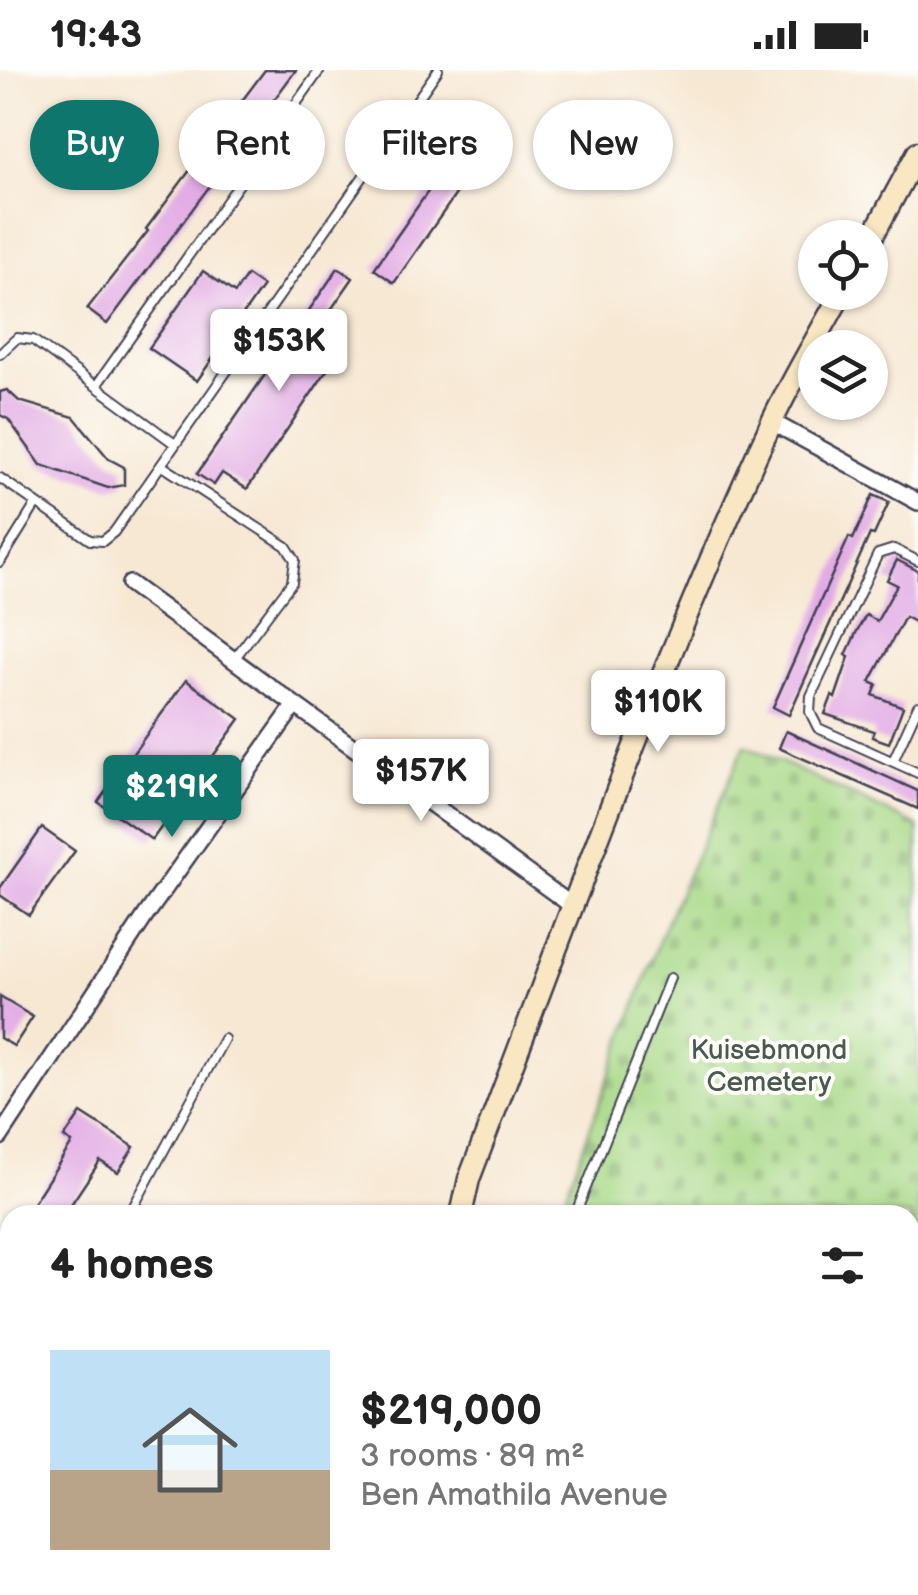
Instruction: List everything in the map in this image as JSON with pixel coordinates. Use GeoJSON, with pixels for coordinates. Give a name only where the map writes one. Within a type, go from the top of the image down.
{"type":"FeatureCollection","features":[{"type":"Feature","properties":{"kind":"street"},"geometry":{"type":"LineString","coordinates":[[881,220],[918,152]]}},
{"type":"Feature","properties":{"kind":"street"},"geometry":{"type":"LineString","coordinates":[[463,1205],[470,1178],[657,687],[772,422],[832,310]]}},
{"type":"Feature","properties":{"kind":"street"},"geometry":{"type":"LineString","coordinates":[[772,422],[918,502]]}},
{"type":"Feature","properties":{"kind":"street"},"geometry":{"type":"LineString","coordinates":[[130,584],[574,907]]}},
{"type":"Feature","properties":{"kind":"street"},"geometry":{"type":"LineString","coordinates":[[0,1137],[146,915],[295,706]]}},
{"type":"Feature","properties":{"kind":"lane"},"geometry":{"type":"LineString","coordinates":[[96,386],[320,70]]}},
{"type":"Feature","properties":{"kind":"lane"},"geometry":{"type":"LineString","coordinates":[[0,478],[90,540],[103,541],[114,532],[438,70]]}},
{"type":"Feature","properties":{"kind":"lane"},"geometry":{"type":"LineString","coordinates":[[0,354],[18,338],[33,340],[176,444]]}},
{"type":"Feature","properties":{"kind":"lane"},"geometry":{"type":"LineString","coordinates":[[161,465],[286,546],[295,560],[292,582],[234,658]]}},
{"type":"Feature","properties":{"kind":"lane"},"geometry":{"type":"LineString","coordinates":[[0,562],[36,504]]}},
{"type":"Feature","properties":{"kind":"lane"},"geometry":{"type":"LineString","coordinates":[[918,561],[894,549],[878,554],[811,696],[810,712],[818,728],[918,773]]}},
{"type":"Feature","properties":{"kind":"lane"},"geometry":{"type":"LineString","coordinates":[[893,761],[918,706]]}},
{"type":"Feature","properties":{"kind":"lane"},"geometry":{"type":"LineString","coordinates":[[579,1205],[670,978]]}},
{"type":"Feature","properties":{"kind":"lane"},"geometry":{"type":"LineString","coordinates":[[133,1205],[224,1040]]}},
{"type":"Feature","properties":{"kind":"green space","name":"Kuisebmond Cemetery"},"geometry":{"type":"Polygon","coordinates":[[[745,745],[918,826],[918,1205],[562,1205],[665,925],[745,745]]]}},
{"type":"Feature","properties":{"kind":"building"},"geometry":{"type":"Polygon","coordinates":[[[265,70],[296,70],[274,100],[243,100],[265,70]]]}},
{"type":"Feature","properties":{"kind":"building"},"geometry":{"type":"Polygon","coordinates":[[[179,185],[179,190],[207,190],[107,324],[87,309],[179,185]]]}},
{"type":"Feature","properties":{"kind":"building"},"geometry":{"type":"Polygon","coordinates":[[[429,190],[450,190],[456,194],[394,283],[374,269],[429,190]]]}},
{"type":"Feature","properties":{"kind":"building"},"geometry":{"type":"Polygon","coordinates":[[[338,268],[353,278],[321,324],[346,342],[247,489],[222,473],[214,485],[197,474],[338,268]]]}},
{"type":"Feature","properties":{"kind":"building"},"geometry":{"type":"Polygon","coordinates":[[[203,271],[235,293],[247,275],[263,286],[197,381],[149,348],[203,271]]]}},
{"type":"Feature","properties":{"kind":"building"},"geometry":{"type":"Polygon","coordinates":[[[7,390],[19,401],[74,417],[109,459],[124,467],[124,485],[108,488],[41,465],[8,419],[0,415],[0,392],[7,390]]]}},
{"type":"Feature","properties":{"kind":"building"},"geometry":{"type":"Polygon","coordinates":[[[873,495],[889,502],[874,535],[870,534],[789,715],[773,707],[849,537],[853,539],[873,495]]]}},
{"type":"Feature","properties":{"kind":"building"},"geometry":{"type":"Polygon","coordinates":[[[897,560],[918,571],[918,624],[905,617],[870,682],[877,685],[873,695],[903,707],[889,743],[872,737],[874,731],[825,714],[832,696],[835,698],[857,631],[866,615],[877,621],[897,585],[887,580],[897,560]]]}},
{"type":"Feature","properties":{"kind":"building"},"geometry":{"type":"Polygon","coordinates":[[[186,680],[240,719],[152,840],[98,802],[186,680]]]}},
{"type":"Feature","properties":{"kind":"building"},"geometry":{"type":"Polygon","coordinates":[[[786,731],[918,791],[918,809],[779,748],[786,731]]]}},
{"type":"Feature","properties":{"kind":"building"},"geometry":{"type":"Polygon","coordinates":[[[42,828],[75,851],[29,915],[0,895],[0,888],[42,828]]]}},
{"type":"Feature","properties":{"kind":"building"},"geometry":{"type":"Polygon","coordinates":[[[0,997],[33,1017],[14,1046],[0,1038],[0,997]]]}},
{"type":"Feature","properties":{"kind":"building"},"geometry":{"type":"Polygon","coordinates":[[[81,1113],[134,1147],[118,1172],[100,1161],[71,1205],[32,1205],[72,1143],[64,1138],[81,1113]]]}}]}
